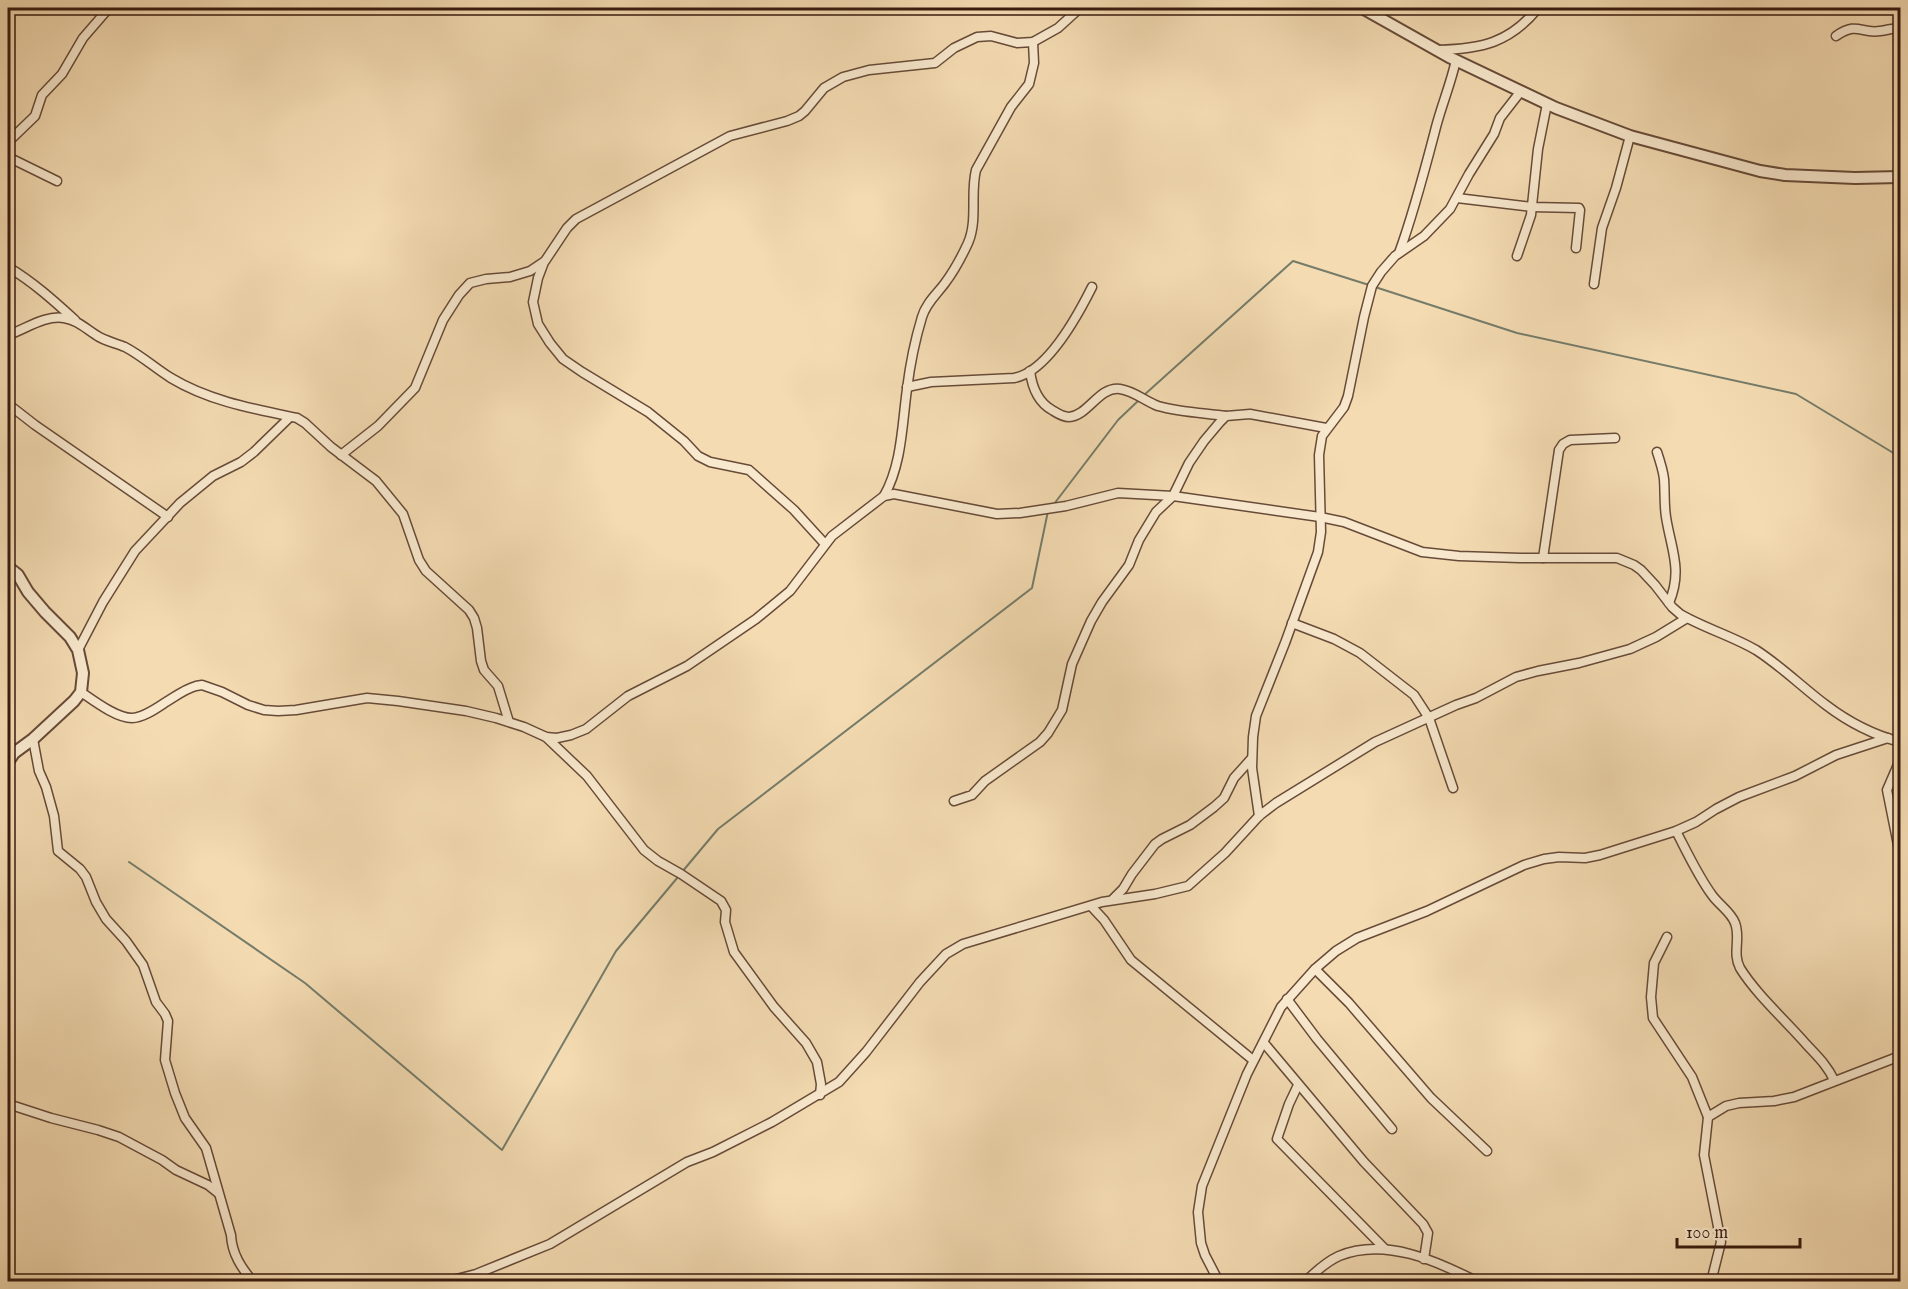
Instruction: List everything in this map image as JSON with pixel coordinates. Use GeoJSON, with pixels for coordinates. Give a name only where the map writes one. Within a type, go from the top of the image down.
{"type":"FeatureCollection","features":[{"type":"Feature","properties":{"kind":"street"},"geometry":{"type":"LineString","coordinates":[[8,142],[35,116],[42,95],[62,74],[83,38],[109,8]]}},
{"type":"Feature","properties":{"kind":"street"},"geometry":{"type":"LineString","coordinates":[[825,544],[794,510],[749,470],[710,462],[698,456],[684,441],[648,412],[563,359],[538,324],[533,302],[537,278],[545,261],[567,228],[576,219],[730,136],[799,116],[806,111],[824,88],[843,77],[869,70],[934,63],[954,48],[977,36],[991,36],[1017,44],[1033,42],[1058,28],[1080,8]]}},
{"type":"Feature","properties":{"kind":"street"},"geometry":{"type":"LineString","coordinates":[[1362,8],[1456,60],[1547,104],[1630,136],[1785,176],[1900,177]]}},
{"type":"Feature","properties":{"kind":"street"},"geometry":{"type":"LineString","coordinates":[[1437,50],[1467,49],[1498,40],[1524,22],[1538,8]]}},
{"type":"Feature","properties":{"kind":"street"},"geometry":{"type":"LineString","coordinates":[[1836,36],[1852,28],[1876,32],[1900,28]]}},
{"type":"Feature","properties":{"kind":"street"},"geometry":{"type":"LineString","coordinates":[[546,737],[557,738],[586,729],[628,696],[687,666],[756,620],[790,591],[832,536],[884,496],[891,484],[897,465],[910,364],[924,310],[946,282],[967,245],[973,230],[976,170],[1011,107],[1029,84],[1034,63],[1033,42]]}},
{"type":"Feature","properties":{"kind":"street"},"geometry":{"type":"LineString","coordinates":[[1400,253],[1456,60]]}},
{"type":"Feature","properties":{"kind":"street"},"geometry":{"type":"LineString","coordinates":[[1260,816],[1252,759],[1256,716],[1318,552],[1321,531],[1319,455],[1322,436],[1344,407],[1348,396],[1372,286],[1380,272],[1433,227],[1450,209],[1491,140],[1500,118],[1521,91]]}},
{"type":"Feature","properties":{"kind":"street"},"geometry":{"type":"LineString","coordinates":[[1517,256],[1532,207],[1538,149],[1547,104]]}},
{"type":"Feature","properties":{"kind":"street"},"geometry":{"type":"LineString","coordinates":[[1594,284],[1602,228],[1630,136]]}},
{"type":"Feature","properties":{"kind":"street"},"geometry":{"type":"LineString","coordinates":[[8,157],[57,181]]}},
{"type":"Feature","properties":{"kind":"street"},"geometry":{"type":"LineString","coordinates":[[1457,198],[1532,207],[1580,209],[1576,248]]}},
{"type":"Feature","properties":{"kind":"street"},"geometry":{"type":"LineString","coordinates":[[341,455],[378,426],[415,388],[443,321],[459,295],[470,284],[530,271],[545,261]]}},
{"type":"Feature","properties":{"kind":"street"},"geometry":{"type":"LineString","coordinates":[[8,267],[37,286],[75,321],[96,336],[126,348],[188,387],[228,403],[297,418],[341,455],[371,476],[403,514],[419,561],[426,571],[469,610],[477,628],[481,662],[484,670],[498,686],[509,722]]}},
{"type":"Feature","properties":{"kind":"street"},"geometry":{"type":"LineString","coordinates":[[907,387],[931,382],[1022,377],[1050,353],[1068,332],[1092,287]]}},
{"type":"Feature","properties":{"kind":"street"},"geometry":{"type":"LineString","coordinates":[[8,335],[52,318],[75,321]]}},
{"type":"Feature","properties":{"kind":"street"},"geometry":{"type":"LineString","coordinates":[[1030,371],[1038,398],[1063,417],[1074,416],[1108,391],[1118,388],[1169,409],[1226,416],[1252,414],[1326,428]]}},
{"type":"Feature","properties":{"kind":"street"},"geometry":{"type":"LineString","coordinates":[[8,404],[168,517]]}},
{"type":"Feature","properties":{"kind":"street"},"geometry":{"type":"LineString","coordinates":[[954,801],[972,795],[986,780],[1048,734],[1062,710],[1072,664],[1091,621],[1129,565],[1139,540],[1156,512],[1173,496],[1189,463],[1204,441],[1226,416]]}},
{"type":"Feature","properties":{"kind":"street"},"geometry":{"type":"LineString","coordinates":[[78,650],[103,602],[135,551],[180,503],[213,476],[241,462],[254,452],[290,417]]}},
{"type":"Feature","properties":{"kind":"street"},"geometry":{"type":"LineString","coordinates":[[1543,558],[1559,450],[1569,440],[1615,438]]}},
{"type":"Feature","properties":{"kind":"street"},"geometry":{"type":"LineString","coordinates":[[1657,452],[1664,478],[1666,517],[1677,573],[1676,584],[1669,603]]}},
{"type":"Feature","properties":{"kind":"street"},"geometry":{"type":"LineString","coordinates":[[884,496],[894,494],[997,514],[1066,506],[1118,493],[1173,496],[1344,522],[1422,552],[1470,556],[1578,559],[1608,557],[1626,561],[1641,570],[1669,603],[1687,618],[1755,650],[1844,717],[1888,738],[1900,741]]}},
{"type":"Feature","properties":{"kind":"street"},"geometry":{"type":"LineString","coordinates":[[8,567],[18,575],[28,592],[70,637],[78,650],[83,674],[81,692],[33,739],[14,753],[8,762]]}},
{"type":"Feature","properties":{"kind":"street"},"geometry":{"type":"LineString","coordinates":[[446,1281],[476,1274],[550,1244],[687,1162],[713,1152],[820,1095],[839,1082],[866,1052],[920,982],[946,954],[963,944],[1113,899],[1155,894],[1188,886],[1260,816],[1291,793],[1375,742],[1476,698],[1516,677],[1630,649],[1656,637],[1687,618]]}},
{"type":"Feature","properties":{"kind":"street"},"geometry":{"type":"LineString","coordinates":[[1292,623],[1334,639],[1360,653],[1414,695],[1429,718],[1454,788]]}},
{"type":"Feature","properties":{"kind":"street"},"geometry":{"type":"LineString","coordinates":[[81,692],[107,708],[131,718],[159,707],[190,687],[202,685],[248,705],[278,711],[367,698],[466,711],[509,722],[546,737],[587,776],[644,850],[721,901],[726,910],[725,922],[734,952],[774,1007],[806,1043],[817,1062],[821,1084],[820,1095]]}},
{"type":"Feature","properties":{"kind":"street"},"geometry":{"type":"LineString","coordinates":[[1219,1281],[1201,1243],[1198,1212],[1202,1186],[1253,1060],[1281,1007],[1315,969],[1336,951],[1351,941],[1427,911],[1524,865],[1559,857],[1585,858],[1600,855],[1676,831],[1739,797],[1795,776],[1836,754],[1888,738]]}},
{"type":"Feature","properties":{"kind":"street"},"geometry":{"type":"LineString","coordinates":[[33,739],[37,764],[54,816],[58,851],[86,877],[106,920],[126,941],[143,965],[156,1002],[168,1021],[165,1060],[175,1093],[185,1118],[206,1148],[235,1256],[253,1281]]}},
{"type":"Feature","properties":{"kind":"street"},"geometry":{"type":"LineString","coordinates":[[1113,899],[1123,889],[1131,874],[1155,844],[1190,825],[1215,807],[1224,798],[1234,778],[1252,759]]}},
{"type":"Feature","properties":{"kind":"street"},"geometry":{"type":"LineString","coordinates":[[1900,760],[1887,790],[1900,855]]}},
{"type":"Feature","properties":{"kind":"street"},"geometry":{"type":"LineString","coordinates":[[1676,831],[1711,894],[1735,922],[1737,960],[1741,969],[1827,1066],[1834,1080]]}},
{"type":"Feature","properties":{"kind":"street"},"geometry":{"type":"LineString","coordinates":[[1091,906],[1131,960],[1253,1060]]}},
{"type":"Feature","properties":{"kind":"street"},"geometry":{"type":"LineString","coordinates":[[1667,938],[1654,963],[1651,997],[1653,1018],[1692,1077],[1708,1117],[1704,1155],[1721,1242],[1711,1281]]}},
{"type":"Feature","properties":{"kind":"street"},"geometry":{"type":"LineString","coordinates":[[1315,969],[1349,1003],[1431,1098],[1487,1151]]}},
{"type":"Feature","properties":{"kind":"street"},"geometry":{"type":"LineString","coordinates":[[1287,999],[1392,1129]]}},
{"type":"Feature","properties":{"kind":"street"},"geometry":{"type":"LineString","coordinates":[[1264,1043],[1364,1162],[1423,1224],[1428,1238],[1424,1259]]}},
{"type":"Feature","properties":{"kind":"street"},"geometry":{"type":"LineString","coordinates":[[1708,1117],[1732,1104],[1794,1097],[1900,1056]]}},
{"type":"Feature","properties":{"kind":"street"},"geometry":{"type":"LineString","coordinates":[[1298,1085],[1277,1139],[1385,1249]]}},
{"type":"Feature","properties":{"kind":"street"},"geometry":{"type":"LineString","coordinates":[[8,1104],[119,1137],[176,1170],[208,1185],[218,1193]]}},
{"type":"Feature","properties":{"kind":"street"},"geometry":{"type":"LineString","coordinates":[[1305,1281],[1317,1270],[1338,1257],[1353,1252],[1385,1249],[1409,1253],[1478,1281]]}},
{"type":"Feature","properties":{"kind":"waterway"},"geometry":{"type":"LineString","coordinates":[[1143,396],[1293,261],[1369,285]]}},
{"type":"Feature","properties":{"kind":"waterway"},"geometry":{"type":"LineString","coordinates":[[1375,287],[1517,333],[1796,394],[1900,457]]}},
{"type":"Feature","properties":{"kind":"waterway"},"geometry":{"type":"LineString","coordinates":[[1054,504],[1118,420],[1139,400]]}},
{"type":"Feature","properties":{"kind":"waterway"},"geometry":{"type":"LineString","coordinates":[[682,872],[718,829],[1032,588],[1048,511]]}},
{"type":"Feature","properties":{"kind":"waterway"},"geometry":{"type":"LineString","coordinates":[[129,862],[305,983],[502,1150],[616,951],[678,877]]}}]}
